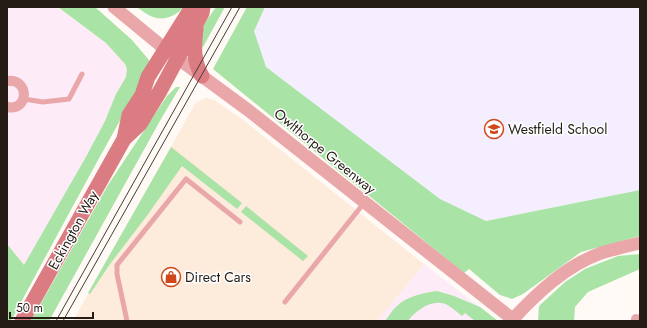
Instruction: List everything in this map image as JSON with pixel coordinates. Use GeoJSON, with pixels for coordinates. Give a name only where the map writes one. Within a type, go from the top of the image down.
{"type":"FeatureCollection","features":[{"type":"Feature","properties":{"kind":"main road","name":"Eckington Way"},"geometry":{"type":"LineString","coordinates":[[22,321],[124,139],[129,115],[142,95],[148,77],[192,7]]}},
{"type":"Feature","properties":{"kind":"main road","name":"Eckington Way"},"geometry":{"type":"LineString","coordinates":[[124,139],[140,124],[180,64],[203,7]]}},
{"type":"Feature","properties":{"kind":"main road"},"geometry":{"type":"LineString","coordinates":[[197,22],[194,51],[197,68],[202,76]]}},
{"type":"Feature","properties":{"kind":"main road"},"geometry":{"type":"LineString","coordinates":[[142,95],[152,82],[166,71],[180,64]]}},
{"type":"Feature","properties":{"kind":"street","name":"Owlthorpe Greenway"},"geometry":{"type":"LineString","coordinates":[[114,7],[165,49],[180,64],[202,76],[248,110],[514,320]]}},
{"type":"Feature","properties":{"kind":"street"},"geometry":{"type":"LineString","coordinates":[[7,81],[14,81],[22,86],[24,90],[24,98],[19,105],[7,107]]}},
{"type":"Feature","properties":{"kind":"street"},"geometry":{"type":"LineString","coordinates":[[514,320],[528,303],[547,285],[566,271],[601,253],[640,243]]}},
{"type":"Feature","properties":{"kind":"lane"},"geometry":{"type":"LineString","coordinates":[[24,98],[43,102],[69,99],[82,74]]}},
{"type":"Feature","properties":{"kind":"lane"},"geometry":{"type":"LineString","coordinates":[[127,321],[116,274],[117,265],[186,179],[240,222]]}},
{"type":"Feature","properties":{"kind":"lane"},"geometry":{"type":"LineString","coordinates":[[285,302],[364,203]]}},
{"type":"Feature","properties":{"kind":"shaded area"},"geometry":{"type":"Polygon","coordinates":[[[7,7],[58,7],[106,43],[125,64],[127,69],[126,77],[116,94],[105,121],[24,265],[7,244],[7,7]]]}},
{"type":"Feature","properties":{"kind":"shaded area","name":"Westfield School"},"geometry":{"type":"Polygon","coordinates":[[[265,7],[640,7],[640,190],[486,221],[440,199],[266,67],[254,31],[265,7]]]}},
{"type":"Feature","properties":{"kind":"shaded area","name":"Direct Cars"},"geometry":{"type":"Polygon","coordinates":[[[206,98],[214,100],[243,120],[424,264],[377,321],[73,321],[195,104],[206,98]]]}},
{"type":"Feature","properties":{"kind":"shaded area"},"geometry":{"type":"Polygon","coordinates":[[[424,264],[498,321],[377,321],[424,264]]]}},
{"type":"Feature","properties":{"kind":"green space"},"geometry":{"type":"Polygon","coordinates":[[[58,7],[95,7],[132,40],[149,60],[150,64],[148,71],[11,321],[7,321],[7,244],[24,265],[87,155],[105,121],[116,94],[126,77],[127,69],[125,64],[106,43],[58,7]]]}},
{"type":"Feature","properties":{"kind":"green space"},"geometry":{"type":"Polygon","coordinates":[[[136,7],[183,7],[170,17],[157,18],[136,7]]]}},
{"type":"Feature","properties":{"kind":"green space"},"geometry":{"type":"Polygon","coordinates":[[[216,7],[225,7],[203,47],[198,48],[202,27],[216,7]]]}},
{"type":"Feature","properties":{"kind":"green space"},"geometry":{"type":"Polygon","coordinates":[[[247,7],[265,7],[254,31],[266,67],[440,199],[486,221],[640,190],[640,236],[581,252],[523,294],[512,299],[500,295],[469,269],[464,273],[213,69],[247,7]]]}},
{"type":"Feature","properties":{"kind":"green space"},"geometry":{"type":"Polygon","coordinates":[[[176,87],[180,87],[49,321],[31,321],[108,185],[167,96],[176,87]]]}},
{"type":"Feature","properties":{"kind":"green space"},"geometry":{"type":"Polygon","coordinates":[[[171,147],[242,203],[237,209],[182,166],[110,264],[90,294],[88,293],[171,147]]]}},
{"type":"Feature","properties":{"kind":"green space"},"geometry":{"type":"Polygon","coordinates":[[[246,206],[308,256],[303,261],[241,212],[246,206]]]}},
{"type":"Feature","properties":{"kind":"green space"},"geometry":{"type":"Polygon","coordinates":[[[640,254],[640,269],[588,292],[575,307],[574,321],[538,321],[539,306],[565,282],[585,269],[618,256],[640,254]]]}},
{"type":"Feature","properties":{"kind":"green space"},"geometry":{"type":"Polygon","coordinates":[[[437,291],[454,296],[480,307],[498,321],[475,321],[465,313],[462,316],[449,306],[438,303],[427,306],[416,312],[408,321],[385,321],[395,308],[411,297],[437,291]]]}},
{"type":"Feature","properties":{"kind":"tram line"},"geometry":{"type":"LineString","coordinates":[[56,321],[232,7]]}},
{"type":"Feature","properties":{"kind":"tram line"},"geometry":{"type":"LineString","coordinates":[[63,321],[240,7]]}},
{"type":"Feature","properties":{"kind":"place","name":"Westfield School"},"geometry":{"type":"Point","coordinates":[494,129]}},
{"type":"Feature","properties":{"kind":"place","name":"Direct Cars"},"geometry":{"type":"Point","coordinates":[171,277]}}]}
